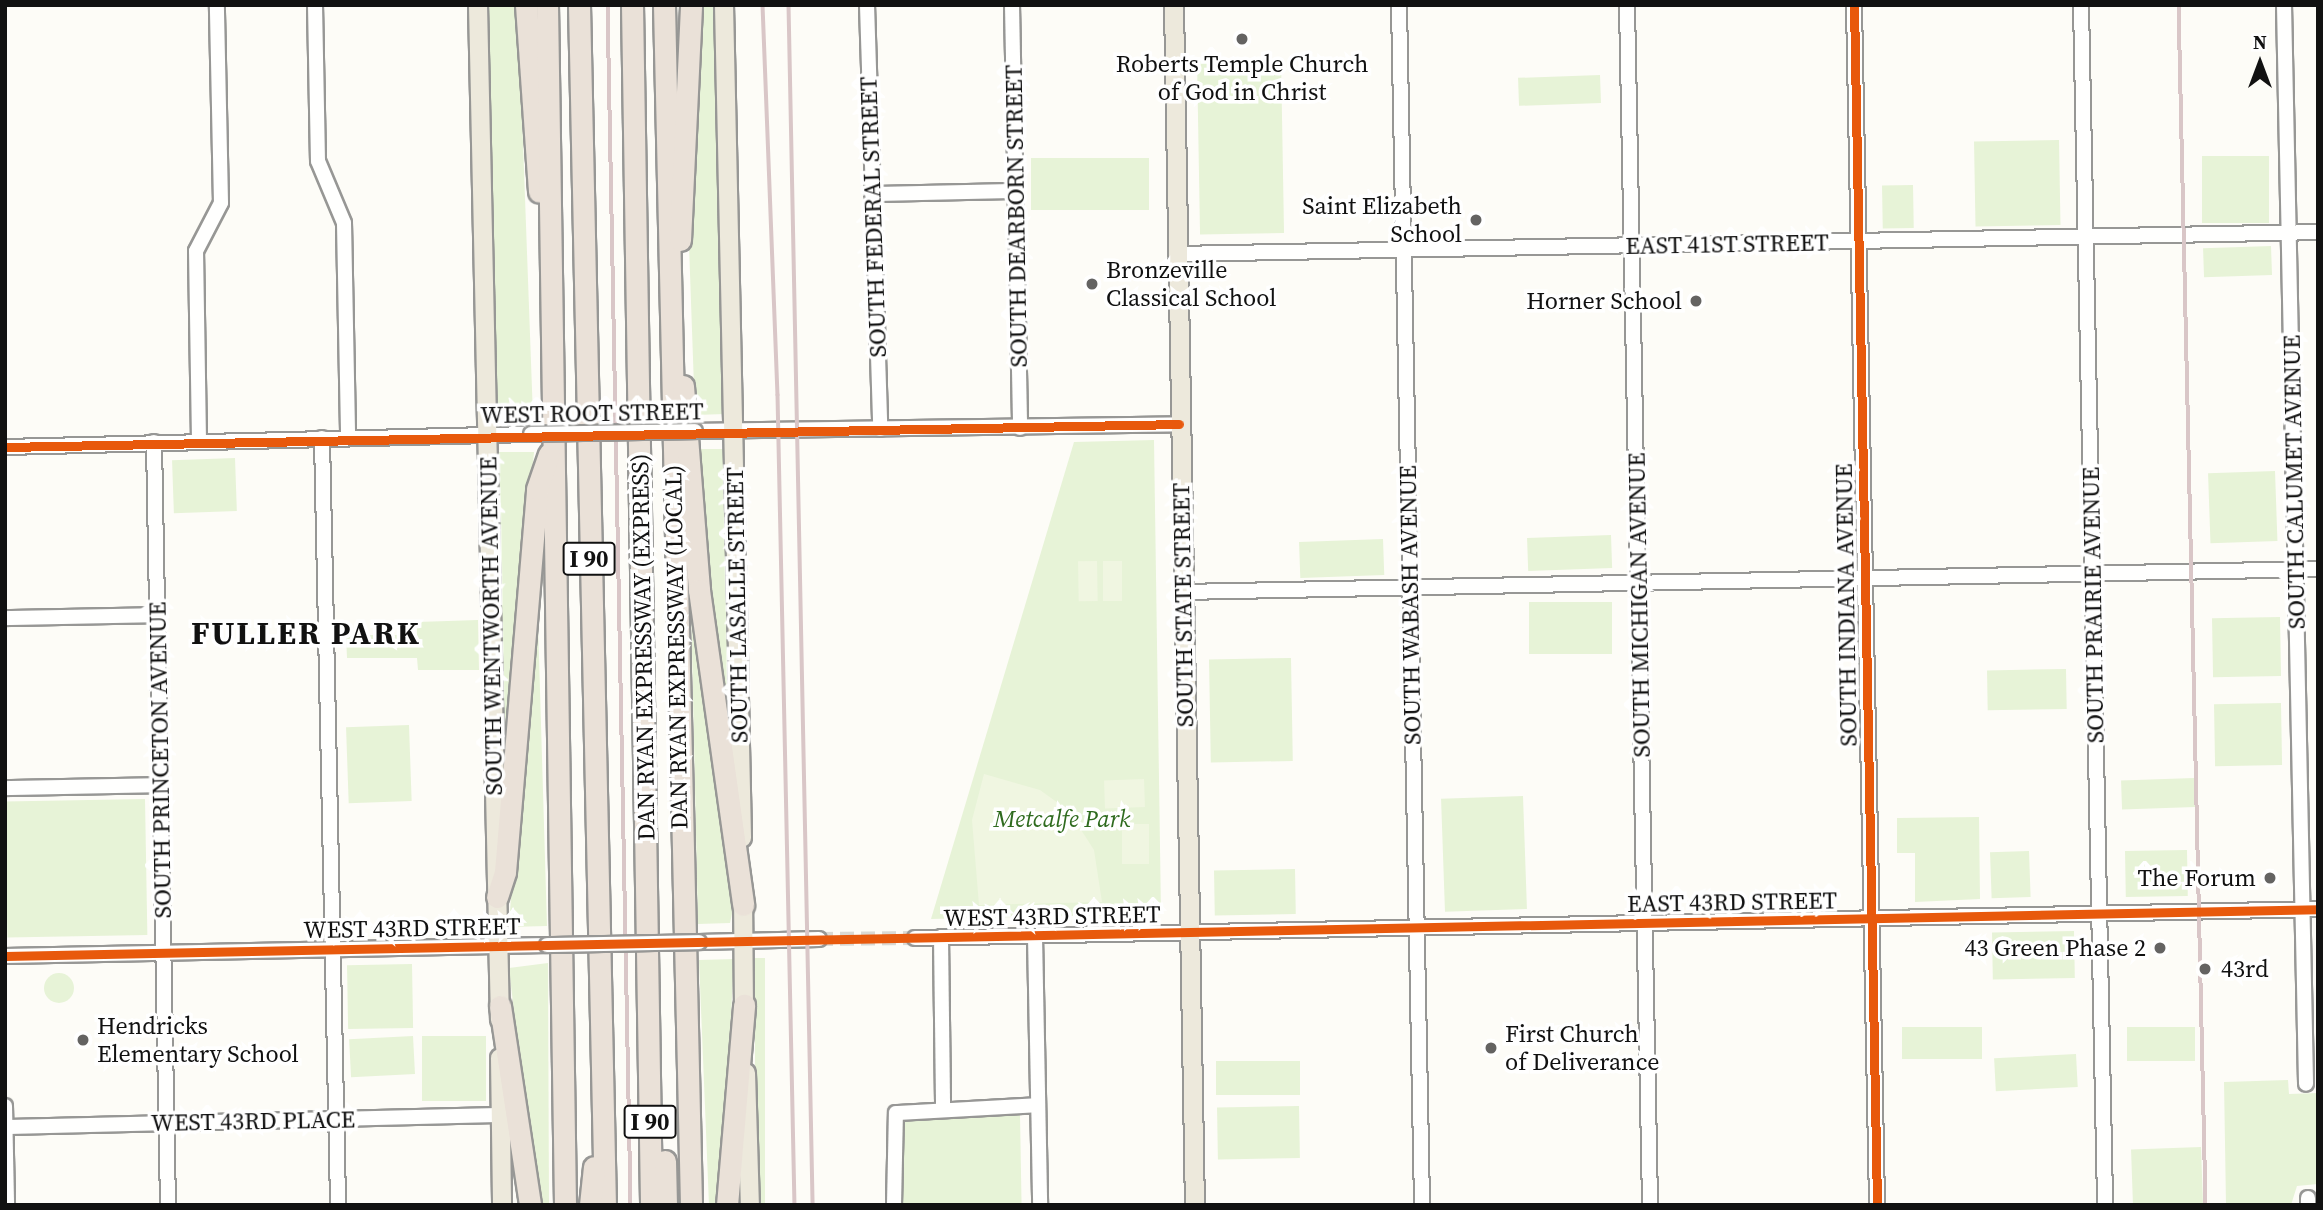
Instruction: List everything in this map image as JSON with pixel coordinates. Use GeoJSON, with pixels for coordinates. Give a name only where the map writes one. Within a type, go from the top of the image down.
{"type":"FeatureCollection","features":[{"type":"Feature","properties":{"kind":"highway"},"geometry":{"type":"LineString","coordinates":[[526,5],[536,176],[552,262]]}},
{"type":"Feature","properties":{"kind":"highway","name":"I 90"},"geometry":{"type":"LineString","coordinates":[[547,5],[565,1205]]}},
{"type":"Feature","properties":{"kind":"highway","name":"DAN RYAN EXPRESSWAY (EXPRESS)"},"geometry":{"type":"LineString","coordinates":[[579,5],[605,1205]]}},
{"type":"Feature","properties":{"kind":"highway","name":"DAN RYAN EXPRESSWAY (EXPRESS)"},"geometry":{"type":"LineString","coordinates":[[632,5],[651,1205]]}},
{"type":"Feature","properties":{"kind":"highway","name":"DAN RYAN EXPRESSWAY (LOCAL)"},"geometry":{"type":"LineString","coordinates":[[664,5],[691,1205]]}},
{"type":"Feature","properties":{"kind":"highway"},"geometry":{"type":"LineString","coordinates":[[669,283],[682,233],[691,5]]}},
{"type":"Feature","properties":{"kind":"highway"},"geometry":{"type":"LineString","coordinates":[[670,335],[685,395],[699,590],[743,905]]}},
{"type":"Feature","properties":{"kind":"highway"},"geometry":{"type":"LineString","coordinates":[[497,897],[505,872],[537,489],[554,439]]}},
{"type":"Feature","properties":{"kind":"highway"},"geometry":{"type":"LineString","coordinates":[[500,1006],[530,1205]]}},
{"type":"Feature","properties":{"kind":"highway"},"geometry":{"type":"LineString","coordinates":[[727,1205],[744,1006]]}},
{"type":"Feature","properties":{"kind":"highway"},"geometry":{"type":"LineString","coordinates":[[649,1039],[663,1102],[666,1205]]}},
{"type":"Feature","properties":{"kind":"highway"},"geometry":{"type":"LineString","coordinates":[[590,1205],[603,1113]]}},
{"type":"Feature","properties":{"kind":"main road","name":"SOUTH WENTWORTH AVENUE"},"geometry":{"type":"LineString","coordinates":[[478,5],[502,1205]]}},
{"type":"Feature","properties":{"kind":"main road","name":"SOUTH LASALLE STREET"},"geometry":{"type":"LineString","coordinates":[[724,5],[750,1205]]}},
{"type":"Feature","properties":{"kind":"main road","name":"SOUTH STATE STREET"},"geometry":{"type":"LineString","coordinates":[[1174,5],[1179,424],[1195,1205]]}},
{"type":"Feature","properties":{"kind":"street"},"geometry":{"type":"LineString","coordinates":[[200,441],[196,251],[221,203],[217,5]]}},
{"type":"Feature","properties":{"kind":"street"},"geometry":{"type":"LineString","coordinates":[[315,5],[318,161],[344,223],[348,438]]}},
{"type":"Feature","properties":{"kind":"street","name":"SOUTH FEDERAL STREET"},"geometry":{"type":"LineString","coordinates":[[867,5],[880,429]]}},
{"type":"Feature","properties":{"kind":"street","name":"SOUTH DEARBORN STREET"},"geometry":{"type":"LineString","coordinates":[[1012,5],[1020,428]]}},
{"type":"Feature","properties":{"kind":"street","name":"SOUTH WABASH AVENUE"},"geometry":{"type":"LineString","coordinates":[[1399,5],[1422,1205]]}},
{"type":"Feature","properties":{"kind":"street","name":"SOUTH MICHIGAN AVENUE"},"geometry":{"type":"LineString","coordinates":[[1627,5],[1650,1205]]}},
{"type":"Feature","properties":{"kind":"street","name":"SOUTH INDIANA AVENUE"},"geometry":{"type":"LineString","coordinates":[[1854,5],[1877,1205]]}},
{"type":"Feature","properties":{"kind":"street","name":"SOUTH PRAIRIE AVENUE"},"geometry":{"type":"LineString","coordinates":[[2081,5],[2105,1205]]}},
{"type":"Feature","properties":{"kind":"street","name":"SOUTH CALUMET AVENUE"},"geometry":{"type":"LineString","coordinates":[[2284,5],[2296,570],[2310,909],[2306,1084]]}},
{"type":"Feature","properties":{"kind":"street"},"geometry":{"type":"LineString","coordinates":[[872,194],[1016,191]]}},
{"type":"Feature","properties":{"kind":"street","name":"EAST 41ST STREET"},"geometry":{"type":"LineString","coordinates":[[1177,254],[2318,232]]}},
{"type":"Feature","properties":{"kind":"street","name":"WEST ROOT STREET"},"geometry":{"type":"LineString","coordinates":[[5,447],[531,433],[1179,424]]}},
{"type":"Feature","properties":{"kind":"street"},"geometry":{"type":"LineString","coordinates":[[322,438],[338,1205]]}},
{"type":"Feature","properties":{"kind":"street","name":"SOUTH PRINCETON AVENUE"},"geometry":{"type":"LineString","coordinates":[[154,442],[168,1205]]}},
{"type":"Feature","properties":{"kind":"street"},"geometry":{"type":"LineString","coordinates":[[1183,592],[2318,569]]}},
{"type":"Feature","properties":{"kind":"street"},"geometry":{"type":"LineString","coordinates":[[5,618],[157,615]]}},
{"type":"Feature","properties":{"kind":"street"},"geometry":{"type":"LineString","coordinates":[[5,788],[160,785]]}},
{"type":"Feature","properties":{"kind":"street","name":"EAST 43RD STREET"},"geometry":{"type":"LineString","coordinates":[[1190,933],[2310,909]]}},
{"type":"Feature","properties":{"kind":"street","name":"WEST 43RD STREET"},"geometry":{"type":"LineString","coordinates":[[915,938],[1190,933]]}},
{"type":"Feature","properties":{"kind":"street"},"geometry":{"type":"LineString","coordinates":[[1035,936],[1040,1205]]}},
{"type":"Feature","properties":{"kind":"street"},"geometry":{"type":"LineString","coordinates":[[941,937],[943,1107]]}},
{"type":"Feature","properties":{"kind":"street","name":"WEST 43RD STREET"},"geometry":{"type":"LineString","coordinates":[[5,956],[818,939]]}},
{"type":"Feature","properties":{"kind":"street"},"geometry":{"type":"LineString","coordinates":[[894,1205],[897,1113],[943,1107],[1038,1105]]}},
{"type":"Feature","properties":{"kind":"street"},"geometry":{"type":"LineString","coordinates":[[5,1106],[7,1205]]}},
{"type":"Feature","properties":{"kind":"street","name":"WEST 43RD PLACE"},"geometry":{"type":"LineString","coordinates":[[5,1127],[501,1115]]}},
{"type":"Feature","properties":{"kind":"green space"},"geometry":{"type":"Polygon","coordinates":[[[487,5],[518,5],[533,417],[494,413],[487,5]]]}},
{"type":"Feature","properties":{"kind":"green space"},"geometry":{"type":"Polygon","coordinates":[[[698,5],[716,5],[725,414],[695,415],[689,245],[698,5]]]}},
{"type":"Feature","properties":{"kind":"green space"},"geometry":{"type":"Polygon","coordinates":[[[1281,59],[1284,233],[1200,234],[1197,60],[1281,59]]]}},
{"type":"Feature","properties":{"kind":"green space"},"geometry":{"type":"Polygon","coordinates":[[[1600,75],[1601,103],[1519,106],[1518,78],[1600,75]]]}},
{"type":"Feature","properties":{"kind":"green space"},"geometry":{"type":"Polygon","coordinates":[[[2059,140],[2060,225],[1975,226],[1974,141],[2059,140]]]}},
{"type":"Feature","properties":{"kind":"green space"},"geometry":{"type":"Polygon","coordinates":[[[2202,156],[2269,156],[2269,223],[2202,223],[2202,156]]]}},
{"type":"Feature","properties":{"kind":"green space"},"geometry":{"type":"Polygon","coordinates":[[[1031,158],[1149,158],[1149,210],[1031,210],[1031,158]]]}},
{"type":"Feature","properties":{"kind":"green space"},"geometry":{"type":"Polygon","coordinates":[[[1913,185],[1914,228],[1883,229],[1882,186],[1913,185]]]}},
{"type":"Feature","properties":{"kind":"green space"},"geometry":{"type":"Polygon","coordinates":[[[2271,246],[2272,275],[2204,277],[2203,248],[2271,246]]]}},
{"type":"Feature","properties":{"kind":"green space","name":"Metcalfe Park"},"geometry":{"type":"Polygon","coordinates":[[[1154,440],[1161,914],[931,919],[1074,442],[1154,440]]]}},
{"type":"Feature","properties":{"kind":"green space"},"geometry":{"type":"Polygon","coordinates":[[[696,449],[726,449],[733,800],[724,740],[696,449]]]}},
{"type":"Feature","properties":{"kind":"green space"},"geometry":{"type":"Polygon","coordinates":[[[495,452],[534,452],[505,784],[501,784],[495,452]]]}},
{"type":"Feature","properties":{"kind":"green space"},"geometry":{"type":"Polygon","coordinates":[[[235,458],[237,511],[174,513],[172,460],[235,458]]]}},
{"type":"Feature","properties":{"kind":"green space"},"geometry":{"type":"Polygon","coordinates":[[[2275,471],[2277,541],[2210,543],[2208,473],[2275,471]]]}},
{"type":"Feature","properties":{"kind":"green space"},"geometry":{"type":"Polygon","coordinates":[[[1611,535],[1612,568],[1528,571],[1527,538],[1611,535]]]}},
{"type":"Feature","properties":{"kind":"green space"},"geometry":{"type":"Polygon","coordinates":[[[1383,539],[1384,575],[1300,578],[1299,542],[1383,539]]]}},
{"type":"Feature","properties":{"kind":"green space"},"geometry":{"type":"Polygon","coordinates":[[[1078,561],[1097,561],[1098,601],[1079,601],[1078,561]]]}},
{"type":"Feature","properties":{"kind":"green space"},"geometry":{"type":"Polygon","coordinates":[[[1103,561],[1122,561],[1122,601],[1103,601],[1103,561]]]}},
{"type":"Feature","properties":{"kind":"green space"},"geometry":{"type":"Polygon","coordinates":[[[537,589],[547,926],[509,927],[517,803],[537,589]]]}},
{"type":"Feature","properties":{"kind":"green space"},"geometry":{"type":"Polygon","coordinates":[[[1529,602],[1612,602],[1612,654],[1529,654],[1529,602]]]}},
{"type":"Feature","properties":{"kind":"green space"},"geometry":{"type":"Polygon","coordinates":[[[691,604],[733,909],[730,923],[698,924],[691,604]]]}},
{"type":"Feature","properties":{"kind":"green space"},"geometry":{"type":"Polygon","coordinates":[[[2280,617],[2281,676],[2213,677],[2212,618],[2280,617]]]}},
{"type":"Feature","properties":{"kind":"green space"},"geometry":{"type":"Polygon","coordinates":[[[478,620],[479,670],[418,670],[417,658],[347,658],[346,635],[417,635],[417,622],[478,620]]]}},
{"type":"Feature","properties":{"kind":"green space"},"geometry":{"type":"Polygon","coordinates":[[[1291,658],[1293,761],[1211,762],[1209,659],[1291,658]]]}},
{"type":"Feature","properties":{"kind":"green space"},"geometry":{"type":"Polygon","coordinates":[[[2066,669],[2067,709],[1988,710],[1987,670],[2066,669]]]}},
{"type":"Feature","properties":{"kind":"green space"},"geometry":{"type":"Polygon","coordinates":[[[2281,703],[2282,765],[2215,766],[2214,704],[2281,703]]]}},
{"type":"Feature","properties":{"kind":"green space"},"geometry":{"type":"Polygon","coordinates":[[[409,725],[412,801],[349,803],[346,727],[409,725]]]}},
{"type":"Feature","properties":{"kind":"green space"},"geometry":{"type":"Polygon","coordinates":[[[984,774],[1040,790],[1069,811],[1094,850],[1102,902],[979,905],[972,820],[984,774]]]}},
{"type":"Feature","properties":{"kind":"green space"},"geometry":{"type":"Polygon","coordinates":[[[2194,778],[2195,807],[2122,810],[2121,781],[2194,778]]]}},
{"type":"Feature","properties":{"kind":"green space"},"geometry":{"type":"Polygon","coordinates":[[[1144,779],[1145,807],[1105,808],[1104,780],[1144,779]]]}},
{"type":"Feature","properties":{"kind":"green space"},"geometry":{"type":"Polygon","coordinates":[[[1523,796],[1527,909],[1445,912],[1441,799],[1523,796]]]}},
{"type":"Feature","properties":{"kind":"green space"},"geometry":{"type":"Polygon","coordinates":[[[145,799],[147,935],[7,937],[5,801],[145,799]]]}},
{"type":"Feature","properties":{"kind":"green space"},"geometry":{"type":"Polygon","coordinates":[[[1979,817],[1980,899],[1915,902],[1915,853],[1897,853],[1897,818],[1979,817]]]}},
{"type":"Feature","properties":{"kind":"green space"},"geometry":{"type":"Polygon","coordinates":[[[1122,824],[1149,824],[1149,864],[1122,864],[1122,824]]]}},
{"type":"Feature","properties":{"kind":"green space"},"geometry":{"type":"Polygon","coordinates":[[[2187,850],[2188,896],[2126,897],[2125,851],[2187,850]]]}},
{"type":"Feature","properties":{"kind":"green space"},"geometry":{"type":"Polygon","coordinates":[[[2029,851],[2031,897],[1992,898],[1990,852],[2029,851]]]}},
{"type":"Feature","properties":{"kind":"green space"},"geometry":{"type":"Polygon","coordinates":[[[1295,869],[1296,914],[1215,915],[1214,870],[1295,869]]]}},
{"type":"Feature","properties":{"kind":"green space"},"geometry":{"type":"Polygon","coordinates":[[[2074,931],[2075,978],[1993,979],[1992,932],[2074,931]]]}},
{"type":"Feature","properties":{"kind":"green space"},"geometry":{"type":"Polygon","coordinates":[[[755,958],[765,958],[765,1205],[755,1205],[755,958]]]}},
{"type":"Feature","properties":{"kind":"green space"},"geometry":{"type":"Polygon","coordinates":[[[734,959],[721,1205],[709,1205],[699,960],[734,959]]]}},
{"type":"Feature","properties":{"kind":"green space"},"geometry":{"type":"Polygon","coordinates":[[[548,963],[549,1205],[536,1205],[509,968],[548,963]]]}},
{"type":"Feature","properties":{"kind":"green space"},"geometry":{"type":"Polygon","coordinates":[[[412,964],[413,1028],[348,1029],[347,965],[412,964]]]}},
{"type":"Feature","properties":{"kind":"green space"},"geometry":{"type":"Polygon","coordinates":[[[59,973],[69,978],[74,988],[69,998],[59,1003],[49,998],[44,988],[49,978],[59,973]]]}},
{"type":"Feature","properties":{"kind":"green space"},"geometry":{"type":"Polygon","coordinates":[[[1902,1027],[1982,1027],[1982,1059],[1902,1059],[1902,1027]]]}},
{"type":"Feature","properties":{"kind":"green space"},"geometry":{"type":"Polygon","coordinates":[[[2127,1027],[2195,1027],[2195,1061],[2127,1061],[2127,1027]]]}},
{"type":"Feature","properties":{"kind":"green space"},"geometry":{"type":"Polygon","coordinates":[[[413,1036],[415,1074],[351,1077],[349,1039],[413,1036]]]}},
{"type":"Feature","properties":{"kind":"green space"},"geometry":{"type":"Polygon","coordinates":[[[422,1036],[486,1036],[486,1101],[422,1101],[422,1036]]]}},
{"type":"Feature","properties":{"kind":"green space"},"geometry":{"type":"Polygon","coordinates":[[[2076,1054],[2078,1087],[1996,1091],[1994,1058],[2076,1054]]]}},
{"type":"Feature","properties":{"kind":"green space"},"geometry":{"type":"Polygon","coordinates":[[[1216,1061],[1300,1061],[1300,1095],[1216,1095],[1216,1061]]]}},
{"type":"Feature","properties":{"kind":"green space"},"geometry":{"type":"Polygon","coordinates":[[[2288,1080],[2289,1094],[2318,1093],[2318,1184],[2297,1186],[2291,1205],[2226,1205],[2224,1082],[2288,1080]]]}},
{"type":"Feature","properties":{"kind":"green space"},"geometry":{"type":"Polygon","coordinates":[[[1299,1106],[1300,1158],[1218,1159],[1217,1107],[1299,1106]]]}},
{"type":"Feature","properties":{"kind":"green space"},"geometry":{"type":"Polygon","coordinates":[[[1020,1115],[1022,1205],[902,1205],[900,1117],[1020,1115]]]}},
{"type":"Feature","properties":{"kind":"green space"},"geometry":{"type":"Polygon","coordinates":[[[2201,1147],[2203,1205],[2133,1205],[2131,1149],[2201,1147]]]}},
{"type":"Feature","properties":{"kind":"tunnel"},"geometry":{"type":"LineString","coordinates":[[819,939],[915,938]]}},
{"type":"Feature","properties":{"kind":"railway"},"geometry":{"type":"LineString","coordinates":[[608,5],[631,1205]]}},
{"type":"Feature","properties":{"kind":"railway"},"geometry":{"type":"LineString","coordinates":[[763,5],[778,395],[795,1205]]}},
{"type":"Feature","properties":{"kind":"railway"},"geometry":{"type":"LineString","coordinates":[[789,5],[813,1205]]}},
{"type":"Feature","properties":{"kind":"railway"},"geometry":{"type":"LineString","coordinates":[[2179,5],[2206,1205]]}},
{"type":"Feature","properties":{"kind":"cycle path"},"geometry":{"type":"LineString","coordinates":[[1854,5],[1877,1205]]}},
{"type":"Feature","properties":{"kind":"cycle path"},"geometry":{"type":"LineString","coordinates":[[5,447],[1179,424]]}},
{"type":"Feature","properties":{"kind":"cycle path"},"geometry":{"type":"LineString","coordinates":[[5,956],[2318,909]]}},
{"type":"Feature","properties":{"kind":"place","name":"Roberts Temple Church of God in Christ"},"geometry":{"type":"Point","coordinates":[1242,39]}},
{"type":"Feature","properties":{"kind":"place","name":"Saint Elizabeth School"},"geometry":{"type":"Point","coordinates":[1476,220]}},
{"type":"Feature","properties":{"kind":"place","name":"Bronzeville Classical School"},"geometry":{"type":"Point","coordinates":[1092,284]}},
{"type":"Feature","properties":{"kind":"place","name":"Horner School"},"geometry":{"type":"Point","coordinates":[1696,301]}},
{"type":"Feature","properties":{"kind":"place","name":"The Forum"},"geometry":{"type":"Point","coordinates":[2270,878]}},
{"type":"Feature","properties":{"kind":"place","name":"43 Green Phase 2"},"geometry":{"type":"Point","coordinates":[2160,948]}},
{"type":"Feature","properties":{"kind":"place","name":"43rd"},"geometry":{"type":"Point","coordinates":[2205,969]}},
{"type":"Feature","properties":{"kind":"place","name":"Hendricks Elementary School"},"geometry":{"type":"Point","coordinates":[83,1040]}},
{"type":"Feature","properties":{"kind":"place","name":"First Church of Deliverance"},"geometry":{"type":"Point","coordinates":[1491,1048]}},
{"type":"Feature","properties":{"kind":"district","name":"FULLER PARK"},"geometry":{"type":"Point","coordinates":[306,633]}}]}
